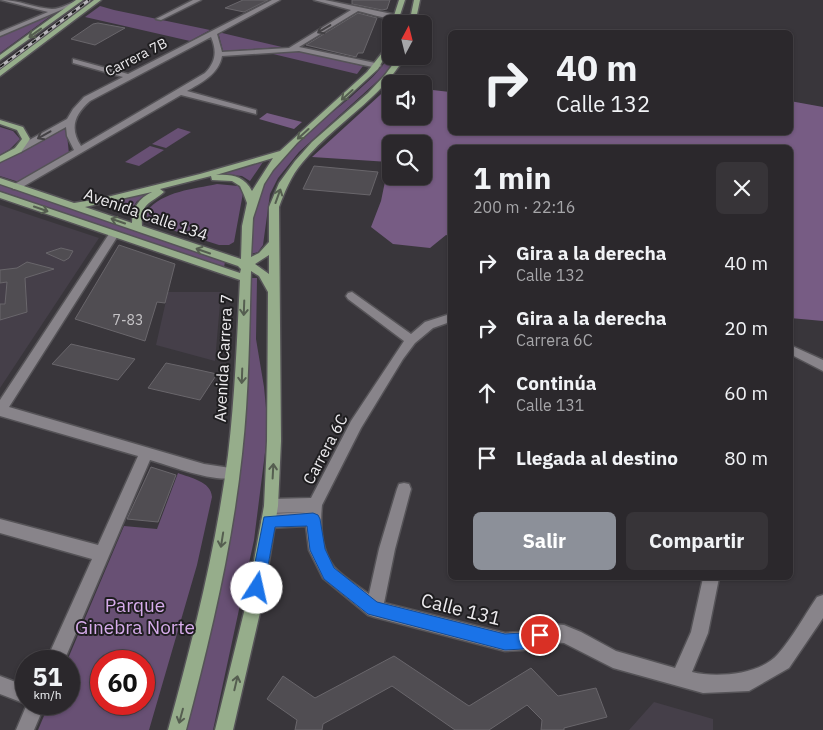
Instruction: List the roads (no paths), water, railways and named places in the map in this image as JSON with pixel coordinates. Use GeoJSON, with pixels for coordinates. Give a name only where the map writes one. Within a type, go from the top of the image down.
{"type":"FeatureCollection","features":[{"type":"Feature","properties":{"kind":"main road"},"geometry":{"type":"LineString","coordinates":[[0,74],[98,0]]}},
{"type":"Feature","properties":{"kind":"main road"},"geometry":{"type":"LineString","coordinates":[[400,15],[402,0]]}},
{"type":"Feature","properties":{"kind":"main road"},"geometry":{"type":"LineString","coordinates":[[414,15],[417,0]]}},
{"type":"Feature","properties":{"kind":"main road"},"geometry":{"type":"LineString","coordinates":[[0,58],[79,1]]}},
{"type":"Feature","properties":{"kind":"main road","name":"Avenida Carrera 7"},"geometry":{"type":"LineString","coordinates":[[177,730],[217,569],[232,473],[242,382],[245,278],[251,202],[263,179],[282,153],[377,66],[382,59]]}},
{"type":"Feature","properties":{"kind":"main road"},"geometry":{"type":"LineString","coordinates":[[224,730],[254,604],[270,514],[274,441],[274,207],[293,167],[307,151],[386,78],[396,65]]}},
{"type":"Feature","properties":{"kind":"main road"},"geometry":{"type":"LineString","coordinates":[[0,122],[21,128],[25,133],[24,143],[18,150],[0,158]]}},
{"type":"Feature","properties":{"kind":"main road"},"geometry":{"type":"LineString","coordinates":[[70,205],[99,202],[203,176],[282,153]]}},
{"type":"Feature","properties":{"kind":"main road"},"geometry":{"type":"LineString","coordinates":[[137,228],[136,216],[139,206],[149,196],[208,179],[226,177],[242,182],[248,190],[251,202]]}},
{"type":"Feature","properties":{"kind":"main road","name":"Avenida Calle 134"},"geometry":{"type":"LineString","coordinates":[[0,181],[246,265],[264,274],[273,290]]}},
{"type":"Feature","properties":{"kind":"main road","name":"Avenida Calle 134"},"geometry":{"type":"LineString","coordinates":[[0,195],[245,278]]}},
{"type":"Feature","properties":{"kind":"main road"},"geometry":{"type":"LineString","coordinates":[[226,272],[246,265],[263,255],[273,244]]}},
{"type":"Feature","properties":{"kind":"street"},"geometry":{"type":"LineString","coordinates":[[4,0],[54,11]]}},
{"type":"Feature","properties":{"kind":"street"},"geometry":{"type":"LineString","coordinates":[[159,19],[198,0]]}},
{"type":"Feature","properties":{"kind":"street","name":"Carrera 7B"},"geometry":{"type":"LineString","coordinates":[[18,150],[70,121],[72,114],[87,99],[277,0]]}},
{"type":"Feature","properties":{"kind":"street"},"geometry":{"type":"LineString","coordinates":[[317,0],[382,15]]}},
{"type":"Feature","properties":{"kind":"street"},"geometry":{"type":"LineString","coordinates":[[2,32],[79,1]]}},
{"type":"Feature","properties":{"kind":"street"},"geometry":{"type":"LineString","coordinates":[[291,48],[356,9]]}},
{"type":"Feature","properties":{"kind":"street"},"geometry":{"type":"LineString","coordinates":[[16,187],[180,92],[210,72],[215,68],[220,54],[213,33]]}},
{"type":"Feature","properties":{"kind":"street"},"geometry":{"type":"LineString","coordinates":[[220,54],[291,48],[377,66]]}},
{"type":"Feature","properties":{"kind":"street"},"geometry":{"type":"LineString","coordinates":[[76,61],[129,76]]}},
{"type":"Feature","properties":{"kind":"street"},"geometry":{"type":"LineString","coordinates":[[180,92],[252,112]]}},
{"type":"Feature","properties":{"kind":"street"},"geometry":{"type":"LineString","coordinates":[[70,121],[71,138],[79,150]]}},
{"type":"Feature","properties":{"kind":"street"},"geometry":{"type":"LineString","coordinates":[[114,234],[0,411],[204,470],[232,473]]}},
{"type":"Feature","properties":{"kind":"street"},"geometry":{"type":"LineString","coordinates":[[352,296],[412,340]]}},
{"type":"Feature","properties":{"kind":"street","name":"Carrera 6C"},"geometry":{"type":"LineString","coordinates":[[314,512],[356,425],[399,356],[412,340],[429,325],[448,319]]}},
{"type":"Feature","properties":{"kind":"street"},"geometry":{"type":"LineString","coordinates":[[793,351],[823,366]]}},
{"type":"Feature","properties":{"kind":"street"},"geometry":{"type":"LineString","coordinates":[[60,650],[146,454]]}},
{"type":"Feature","properties":{"kind":"street"},"geometry":{"type":"LineString","coordinates":[[270,514],[314,512],[318,550],[329,574],[374,609],[387,549],[404,489]]}},
{"type":"Feature","properties":{"kind":"street"},"geometry":{"type":"LineString","coordinates":[[0,526],[102,554]]}},
{"type":"Feature","properties":{"kind":"street"},"geometry":{"type":"LineString","coordinates":[[680,678],[698,633],[711,580]]}},
{"type":"Feature","properties":{"kind":"street","name":"Calle 131"},"geometry":{"type":"LineString","coordinates":[[374,609],[505,642],[523,641],[552,633],[564,634],[613,659],[703,684],[749,682],[783,662],[823,603]]}},
{"type":"Feature","properties":{"kind":"street"},"geometry":{"type":"LineString","coordinates":[[0,686],[15,691]]}},
{"type":"Feature","properties":{"kind":"street"},"geometry":{"type":"LineString","coordinates":[[24,730],[31,715]]}},
{"type":"Feature","properties":{"kind":"railway"},"geometry":{"type":"LineString","coordinates":[[0,67],[89,0]]}},
{"type":"Feature","properties":{"kind":"park label","name":"Parque Ginebra Norte"},"geometry":{"type":"Point","coordinates":[135,616]}}]}
